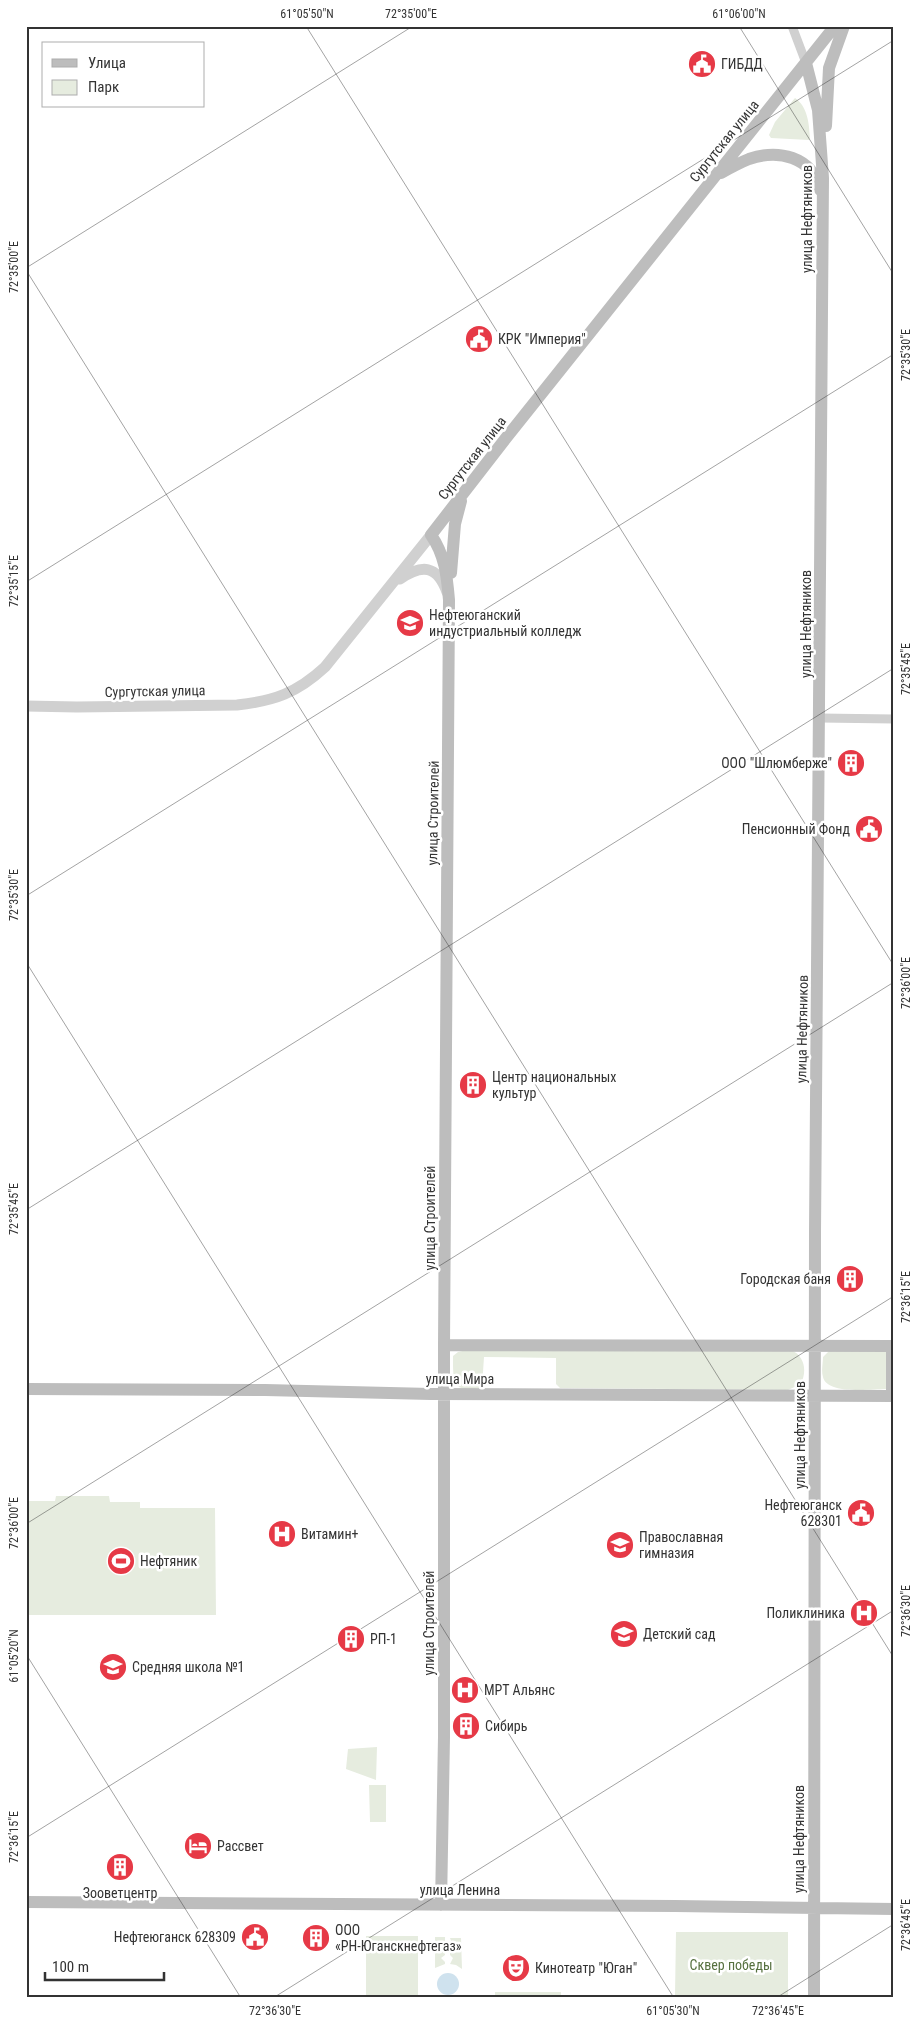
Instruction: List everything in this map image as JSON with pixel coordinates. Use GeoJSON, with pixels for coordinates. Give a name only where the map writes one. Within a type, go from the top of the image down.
{"type":"FeatureCollection","features":[{"type":"Feature","properties":{"kind":"main road","name":"Сургутская улица"},"geometry":{"type":"LineString","coordinates":[[431,535],[714,176],[835,26]]}},
{"type":"Feature","properties":{"kind":"main road"},"geometry":{"type":"LineString","coordinates":[[823,178],[827,80],[834,51],[844,26]]}},
{"type":"Feature","properties":{"kind":"main road","name":"улица Нефтяников"},"geometry":{"type":"LineString","coordinates":[[806,63],[818,110],[823,178],[814,1345],[814,1998]]}},
{"type":"Feature","properties":{"kind":"main road"},"geometry":{"type":"LineString","coordinates":[[714,176],[754,158],[771,155],[788,157],[805,164],[812,170],[818,182],[823,203]]}},
{"type":"Feature","properties":{"kind":"main road"},"geometry":{"type":"LineString","coordinates":[[450,600],[454,524],[466,489]]}},
{"type":"Feature","properties":{"kind":"main road","name":"улица Строителей"},"geometry":{"type":"LineString","coordinates":[[431,535],[438,544],[445,563],[450,600],[444,1345],[444,1737],[441,1905]]}},
{"type":"Feature","properties":{"kind":"main road"},"geometry":{"type":"LineString","coordinates":[[444,1345],[893,1346],[893,1396]]}},
{"type":"Feature","properties":{"kind":"main road","name":"улица Мира"},"geometry":{"type":"LineString","coordinates":[[26,1389],[265,1390],[444,1394],[893,1396]]}},
{"type":"Feature","properties":{"kind":"main road","name":"улица Ленина"},"geometry":{"type":"LineString","coordinates":[[26,1902],[894,1909]]}},
{"type":"Feature","properties":{"kind":"street"},"geometry":{"type":"LineString","coordinates":[[792,26],[806,63]]}},
{"type":"Feature","properties":{"kind":"street","name":"Сургутская улица"},"geometry":{"type":"LineString","coordinates":[[26,706],[237,705],[272,700],[284,696],[304,684],[325,667],[431,535]]}},
{"type":"Feature","properties":{"kind":"street"},"geometry":{"type":"LineString","coordinates":[[391,586],[410,572],[425,568],[439,576],[450,600]]}},
{"type":"Feature","properties":{"kind":"street"},"geometry":{"type":"LineString","coordinates":[[820,718],[894,719]]}},
{"type":"Feature","properties":{"kind":"green space"},"geometry":{"type":"Polygon","coordinates":[[[795,98],[803,106],[807,116],[810,133],[809,140],[771,138],[769,135],[775,122],[795,98]]]}},
{"type":"Feature","properties":{"kind":"green space"},"geometry":{"type":"Polygon","coordinates":[[[467,1350],[791,1350],[802,1360],[804,1374],[801,1384],[788,1390],[560,1388],[556,1384],[556,1358],[484,1357],[482,1387],[465,1389],[456,1384],[453,1372],[453,1356],[458,1352],[467,1350]]]}},
{"type":"Feature","properties":{"kind":"green space"},"geometry":{"type":"Polygon","coordinates":[[[830,1350],[886,1351],[886,1389],[850,1390],[841,1389],[826,1383],[822,1375],[823,1357],[830,1350]]]}},
{"type":"Feature","properties":{"kind":"green space","name":"Нефтяник"},"geometry":{"type":"Polygon","coordinates":[[[56,1496],[109,1496],[110,1502],[140,1502],[140,1508],[215,1508],[216,1615],[26,1615],[26,1501],[55,1501],[56,1496]]]}},
{"type":"Feature","properties":{"kind":"green space"},"geometry":{"type":"Polygon","coordinates":[[[377,1747],[376,1780],[346,1769],[348,1749],[377,1747]]]}},
{"type":"Feature","properties":{"kind":"green space"},"geometry":{"type":"Polygon","coordinates":[[[369,1785],[386,1785],[386,1822],[370,1822],[369,1785]]]}},
{"type":"Feature","properties":{"kind":"green space","name":"Сквер победы"},"geometry":{"type":"Polygon","coordinates":[[[676,1932],[788,1932],[788,1998],[677,1998],[675,1995],[676,1932]]]}},
{"type":"Feature","properties":{"kind":"green space"},"geometry":{"type":"Polygon","coordinates":[[[366,1936],[418,1936],[418,1998],[366,1998],[366,1936]]]}},
{"type":"Feature","properties":{"kind":"green space"},"geometry":{"type":"Polygon","coordinates":[[[435,1937],[445,1937],[445,1942],[442,1946],[445,1949],[445,1955],[441,1958],[445,1964],[435,1968],[435,1937]]]}},
{"type":"Feature","properties":{"kind":"green space"},"geometry":{"type":"Polygon","coordinates":[[[450,1938],[461,1938],[462,1969],[450,1964],[453,1958],[450,1955],[450,1949],[453,1946],[450,1938]]]}},
{"type":"Feature","properties":{"kind":"green space"},"geometry":{"type":"Polygon","coordinates":[[[495,1992],[561,1992],[561,1998],[495,1998],[495,1992]]]}},
{"type":"Feature","properties":{"kind":"water"},"geometry":{"type":"Polygon","coordinates":[[[448,1973],[456,1976],[459,1984],[456,1992],[448,1995],[440,1992],[437,1984],[440,1976],[448,1973]]]}},
{"type":"Feature","properties":{"kind":"place","name":"ГИБДД"},"geometry":{"type":"Point","coordinates":[702,64]}},
{"type":"Feature","properties":{"kind":"place","name":"КРК \"Империя\""},"geometry":{"type":"Point","coordinates":[479,339]}},
{"type":"Feature","properties":{"kind":"place","name":"Нефтеюганский индустриальный колледж"},"geometry":{"type":"Point","coordinates":[410,623]}},
{"type":"Feature","properties":{"kind":"place","name":"ООО \"Шлюмберже\""},"geometry":{"type":"Point","coordinates":[851,763]}},
{"type":"Feature","properties":{"kind":"place","name":"Пенсионный Фонд"},"geometry":{"type":"Point","coordinates":[869,829]}},
{"type":"Feature","properties":{"kind":"place","name":"Центр национальных культур"},"geometry":{"type":"Point","coordinates":[473,1085]}},
{"type":"Feature","properties":{"kind":"place","name":"Городская баня"},"geometry":{"type":"Point","coordinates":[850,1279]}},
{"type":"Feature","properties":{"kind":"place","name":"Нефтеюганск 628301"},"geometry":{"type":"Point","coordinates":[861,1513]}},
{"type":"Feature","properties":{"kind":"place","name":"Витамин+"},"geometry":{"type":"Point","coordinates":[282,1534]}},
{"type":"Feature","properties":{"kind":"place","name":"Православная гимназия"},"geometry":{"type":"Point","coordinates":[620,1545]}},
{"type":"Feature","properties":{"kind":"place","name":"Нефтяник"},"geometry":{"type":"Point","coordinates":[121,1561]}},
{"type":"Feature","properties":{"kind":"place","name":"Поликлиника"},"geometry":{"type":"Point","coordinates":[864,1613]}},
{"type":"Feature","properties":{"kind":"place","name":"Детский сад"},"geometry":{"type":"Point","coordinates":[624,1634]}},
{"type":"Feature","properties":{"kind":"place","name":"РП-1"},"geometry":{"type":"Point","coordinates":[351,1639]}},
{"type":"Feature","properties":{"kind":"place","name":"Средняя школа №1"},"geometry":{"type":"Point","coordinates":[113,1667]}},
{"type":"Feature","properties":{"kind":"place","name":"МРТ Альянс"},"geometry":{"type":"Point","coordinates":[465,1690]}},
{"type":"Feature","properties":{"kind":"place","name":"Сибирь"},"geometry":{"type":"Point","coordinates":[466,1726]}},
{"type":"Feature","properties":{"kind":"place","name":"Рассвет"},"geometry":{"type":"Point","coordinates":[198,1846]}},
{"type":"Feature","properties":{"kind":"place","name":"Зооветцентр"},"geometry":{"type":"Point","coordinates":[120,1867]}},
{"type":"Feature","properties":{"kind":"place","name":"Нефтеюганск 628309"},"geometry":{"type":"Point","coordinates":[255,1937]}},
{"type":"Feature","properties":{"kind":"place","name":"ООО «РН-Юганскнефтегаз»"},"geometry":{"type":"Point","coordinates":[316,1938]}},
{"type":"Feature","properties":{"kind":"place","name":"Кинотеатр \"Юган\""},"geometry":{"type":"Point","coordinates":[516,1968]}}]}
